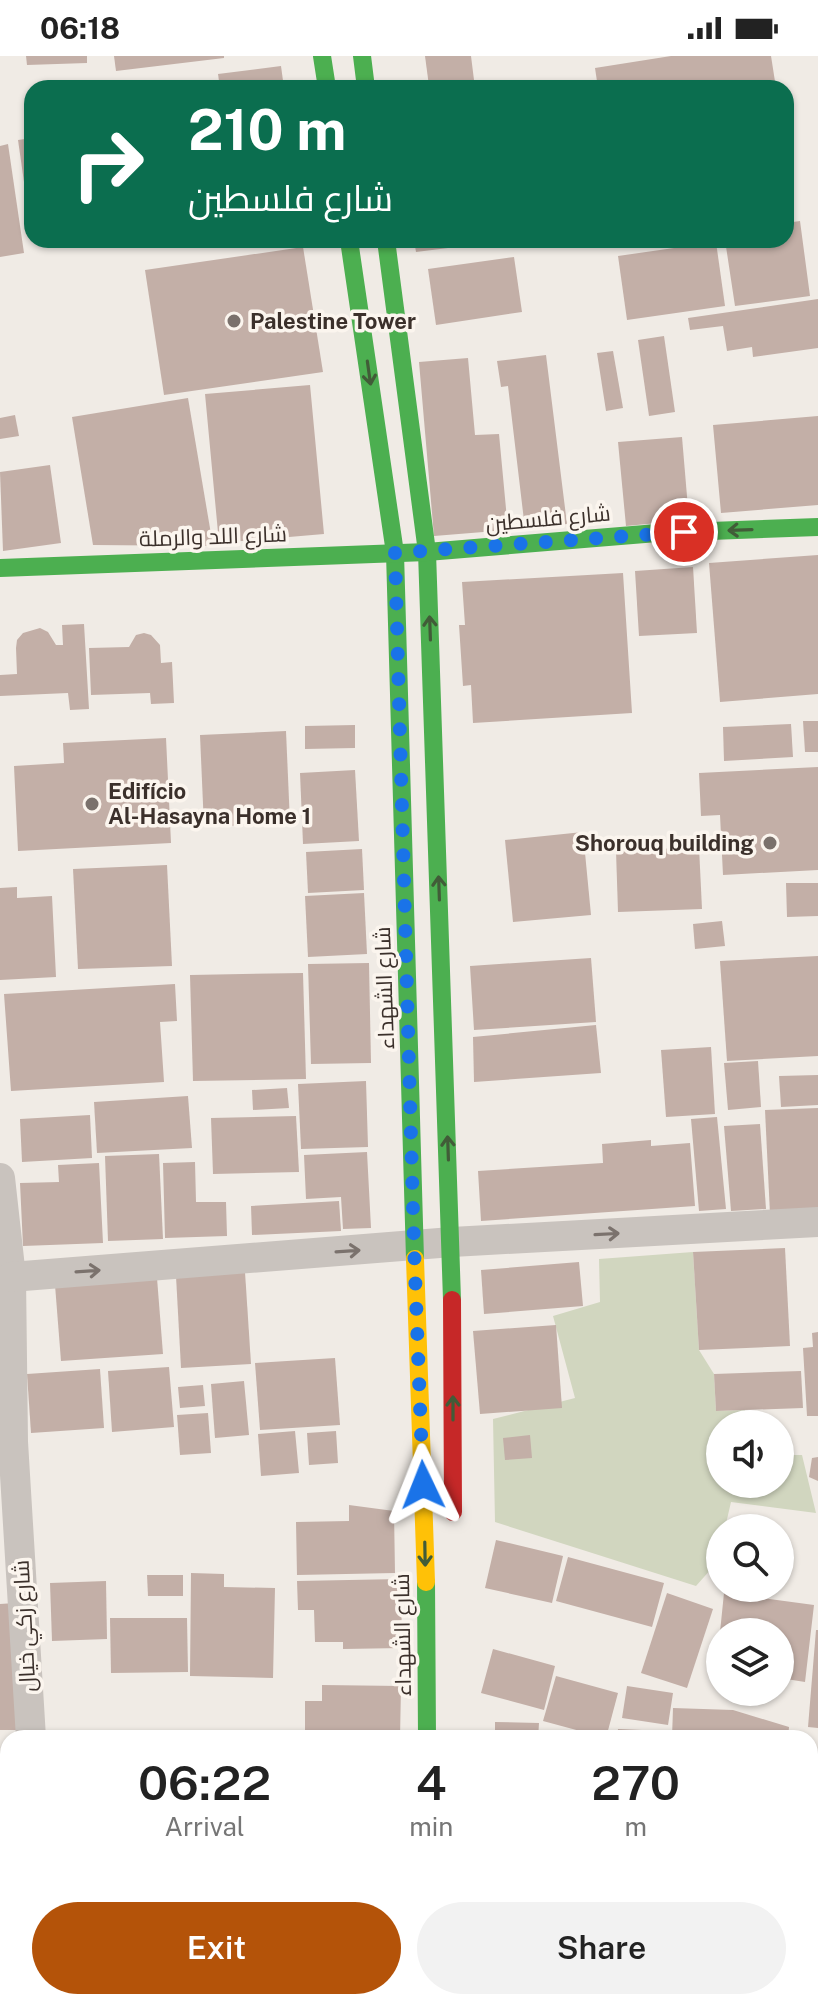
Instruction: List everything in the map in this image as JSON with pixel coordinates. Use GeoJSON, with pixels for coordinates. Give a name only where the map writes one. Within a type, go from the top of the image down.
{"type":"FeatureCollection","features":[{"type":"Feature","properties":{"kind":"street"},"geometry":{"type":"LineString","coordinates":[[322,56],[326,80]]}},
{"type":"Feature","properties":{"kind":"street"},"geometry":{"type":"LineString","coordinates":[[362,56],[365,80]]}},
{"type":"Feature","properties":{"kind":"street","name":"شارع الشهداء"},"geometry":{"type":"LineString","coordinates":[[350,248],[395,553],[414,1246],[425,1514],[427,1730]]}},
{"type":"Feature","properties":{"kind":"street"},"geometry":{"type":"LineString","coordinates":[[387,248],[427,552],[452,1242],[453,1530]]}},
{"type":"Feature","properties":{"kind":"street","name":"شارع فلسطين"},"geometry":{"type":"LineString","coordinates":[[427,552],[657,533],[818,527]]}},
{"type":"Feature","properties":{"kind":"street","name":"شارع اللد والرملة"},"geometry":{"type":"LineString","coordinates":[[0,568],[427,552]]}},
{"type":"Feature","properties":{"kind":"street","name":"شارع زكي خيال"},"geometry":{"type":"LineString","coordinates":[[0,1178],[11,1277],[13,1442],[31,1730]]}},
{"type":"Feature","properties":{"kind":"street"},"geometry":{"type":"LineString","coordinates":[[11,1277],[452,1242],[818,1222]]}},
{"type":"Feature","properties":{"kind":"green space"},"geometry":{"type":"Polygon","coordinates":[[[693,1252],[699,1350],[714,1374],[716,1410],[706,1410],[706,1498],[794,1498],[794,1455],[802,1455],[816,1513],[731,1502],[728,1514],[706,1514],[706,1575],[696,1586],[495,1522],[493,1419],[575,1398],[553,1316],[600,1302],[599,1259],[693,1252]]]}},
{"type":"Feature","properties":{"kind":"building"},"geometry":{"type":"Polygon","coordinates":[[[26,56],[87,56],[87,63],[27,65],[26,56]]]}},
{"type":"Feature","properties":{"kind":"building"},"geometry":{"type":"Polygon","coordinates":[[[114,56],[224,56],[224,58],[116,71],[114,56]]]}},
{"type":"Feature","properties":{"kind":"building"},"geometry":{"type":"Polygon","coordinates":[[[425,56],[471,56],[474,80],[428,80],[425,56]]]}},
{"type":"Feature","properties":{"kind":"building"},"geometry":{"type":"Polygon","coordinates":[[[671,56],[771,56],[775,80],[597,80],[595,68],[671,56]]]}},
{"type":"Feature","properties":{"kind":"building"},"geometry":{"type":"Polygon","coordinates":[[[281,66],[283,80],[219,80],[218,74],[281,66]]]}},
{"type":"Feature","properties":{"kind":"building"},"geometry":{"type":"Polygon","coordinates":[[[24,139],[24,182],[18,140],[24,139]]]}},
{"type":"Feature","properties":{"kind":"building"},"geometry":{"type":"Polygon","coordinates":[[[8,144],[24,253],[0,257],[0,146],[8,144]]]}},
{"type":"Feature","properties":{"kind":"building"},"geometry":{"type":"Polygon","coordinates":[[[800,221],[810,296],[735,306],[726,248],[794,248],[794,222],[800,221]]]}},
{"type":"Feature","properties":{"kind":"building","name":"Palestine Tower"},"geometry":{"type":"Polygon","coordinates":[[[303,248],[323,372],[164,395],[145,270],[303,248]]]}},
{"type":"Feature","properties":{"kind":"building"},"geometry":{"type":"Polygon","coordinates":[[[415,248],[448,248],[416,252],[415,248]]]}},
{"type":"Feature","properties":{"kind":"building"},"geometry":{"type":"Polygon","coordinates":[[[674,248],[717,248],[725,306],[627,320],[618,256],[674,248]]]}},
{"type":"Feature","properties":{"kind":"building"},"geometry":{"type":"Polygon","coordinates":[[[514,257],[522,312],[436,325],[428,269],[514,257]]]}},
{"type":"Feature","properties":{"kind":"building"},"geometry":{"type":"Polygon","coordinates":[[[818,299],[818,348],[753,357],[752,347],[727,351],[723,326],[690,330],[688,318],[818,299]]]}},
{"type":"Feature","properties":{"kind":"building"},"geometry":{"type":"Polygon","coordinates":[[[664,336],[675,412],[649,416],[638,340],[664,336]]]}},
{"type":"Feature","properties":{"kind":"building"},"geometry":{"type":"Polygon","coordinates":[[[613,351],[623,408],[606,411],[597,353],[613,351]]]}},
{"type":"Feature","properties":{"kind":"building"},"geometry":{"type":"Polygon","coordinates":[[[546,355],[567,524],[525,529],[508,386],[501,387],[497,361],[546,355]]]}},
{"type":"Feature","properties":{"kind":"building"},"geometry":{"type":"Polygon","coordinates":[[[468,358],[475,435],[499,434],[508,530],[434,536],[419,362],[468,358]]]}},
{"type":"Feature","properties":{"kind":"building"},"geometry":{"type":"Polygon","coordinates":[[[310,385],[324,534],[219,543],[205,394],[310,385]]]}},
{"type":"Feature","properties":{"kind":"building"},"geometry":{"type":"Polygon","coordinates":[[[188,398],[213,546],[93,545],[72,417],[188,398]]]}},
{"type":"Feature","properties":{"kind":"building"},"geometry":{"type":"Polygon","coordinates":[[[15,415],[19,436],[0,439],[0,418],[15,415]]]}},
{"type":"Feature","properties":{"kind":"building"},"geometry":{"type":"Polygon","coordinates":[[[818,416],[818,505],[721,513],[713,425],[818,416]]]}},
{"type":"Feature","properties":{"kind":"building"},"geometry":{"type":"Polygon","coordinates":[[[682,437],[689,520],[626,526],[618,442],[682,437]]]}},
{"type":"Feature","properties":{"kind":"building"},"geometry":{"type":"Polygon","coordinates":[[[50,465],[61,543],[3,551],[0,472],[50,465]]]}},
{"type":"Feature","properties":{"kind":"building"},"geometry":{"type":"Polygon","coordinates":[[[818,555],[818,694],[720,702],[709,563],[818,555]]]}},
{"type":"Feature","properties":{"kind":"building"},"geometry":{"type":"Polygon","coordinates":[[[693,567],[697,633],[639,636],[635,571],[693,567]]]}},
{"type":"Feature","properties":{"kind":"building"},"geometry":{"type":"Polygon","coordinates":[[[623,573],[632,713],[473,723],[471,685],[463,686],[459,625],[465,625],[462,582],[623,573]]]}},
{"type":"Feature","properties":{"kind":"building"},"geometry":{"type":"Polygon","coordinates":[[[84,624],[89,709],[70,710],[68,693],[0,696],[0,675],[17,674],[17,640],[23,633],[40,628],[48,632],[56,645],[63,645],[62,625],[84,624]]]}},
{"type":"Feature","properties":{"kind":"building"},"geometry":{"type":"Polygon","coordinates":[[[136,635],[151,635],[160,645],[161,663],[172,662],[174,703],[151,704],[150,693],[91,695],[89,648],[129,647],[136,635]]]}},
{"type":"Feature","properties":{"kind":"building"},"geometry":{"type":"Polygon","coordinates":[[[803,721],[818,721],[818,752],[805,752],[803,721]]]}},
{"type":"Feature","properties":{"kind":"building"},"geometry":{"type":"Polygon","coordinates":[[[791,724],[793,757],[724,761],[723,727],[791,724]]]}},
{"type":"Feature","properties":{"kind":"building"},"geometry":{"type":"Polygon","coordinates":[[[355,725],[355,748],[305,749],[305,726],[355,725]]]}},
{"type":"Feature","properties":{"kind":"building"},"geometry":{"type":"Polygon","coordinates":[[[286,731],[290,823],[204,827],[200,735],[286,731]]]}},
{"type":"Feature","properties":{"kind":"building","name":"Edifício Al-Hasayna Home 1"},"geometry":{"type":"Polygon","coordinates":[[[166,738],[171,843],[18,851],[14,766],[64,763],[63,743],[166,738]]]}},
{"type":"Feature","properties":{"kind":"building","name":"Shorouq building"},"geometry":{"type":"Polygon","coordinates":[[[818,767],[818,870],[723,875],[720,815],[701,816],[699,773],[818,767]]]}},
{"type":"Feature","properties":{"kind":"building"},"geometry":{"type":"Polygon","coordinates":[[[355,770],[359,841],[303,844],[300,773],[355,770]]]}},
{"type":"Feature","properties":{"kind":"building"},"geometry":{"type":"Polygon","coordinates":[[[583,832],[591,915],[513,922],[505,840],[583,832]]]}},
{"type":"Feature","properties":{"kind":"building"},"geometry":{"type":"Polygon","coordinates":[[[699,847],[702,909],[618,912],[616,851],[699,847]]]}},
{"type":"Feature","properties":{"kind":"building"},"geometry":{"type":"Polygon","coordinates":[[[362,849],[364,890],[308,893],[306,852],[362,849]]]}},
{"type":"Feature","properties":{"kind":"building"},"geometry":{"type":"Polygon","coordinates":[[[167,865],[172,966],[78,969],[73,869],[167,865]]]}},
{"type":"Feature","properties":{"kind":"building"},"geometry":{"type":"Polygon","coordinates":[[[786,883],[818,883],[818,916],[787,917],[786,883]]]}},
{"type":"Feature","properties":{"kind":"building"},"geometry":{"type":"Polygon","coordinates":[[[17,887],[17,898],[52,896],[56,977],[0,980],[0,888],[17,887]]]}},
{"type":"Feature","properties":{"kind":"building"},"geometry":{"type":"Polygon","coordinates":[[[364,893],[367,954],[308,957],[305,896],[364,893]]]}},
{"type":"Feature","properties":{"kind":"building"},"geometry":{"type":"Polygon","coordinates":[[[722,921],[725,946],[695,949],[693,924],[722,921]]]}},
{"type":"Feature","properties":{"kind":"building"},"geometry":{"type":"Polygon","coordinates":[[[818,956],[818,1056],[727,1061],[720,961],[818,956]]]}},
{"type":"Feature","properties":{"kind":"building"},"geometry":{"type":"Polygon","coordinates":[[[591,958],[596,1022],[474,1030],[470,966],[591,958]]]}},
{"type":"Feature","properties":{"kind":"building"},"geometry":{"type":"Polygon","coordinates":[[[369,963],[371,1063],[311,1064],[308,964],[369,963]]]}},
{"type":"Feature","properties":{"kind":"building"},"geometry":{"type":"Polygon","coordinates":[[[303,973],[306,1079],[193,1081],[190,975],[303,973]]]}},
{"type":"Feature","properties":{"kind":"building"},"geometry":{"type":"Polygon","coordinates":[[[175,984],[177,1021],[160,1022],[164,1082],[11,1091],[4,994],[175,984]]]}},
{"type":"Feature","properties":{"kind":"building"},"geometry":{"type":"Polygon","coordinates":[[[596,1025],[601,1073],[474,1082],[473,1037],[596,1025]]]}},
{"type":"Feature","properties":{"kind":"building"},"geometry":{"type":"Polygon","coordinates":[[[711,1047],[715,1114],[666,1117],[661,1050],[711,1047]]]}},
{"type":"Feature","properties":{"kind":"building"},"geometry":{"type":"Polygon","coordinates":[[[758,1061],[761,1107],[728,1110],[724,1063],[758,1061]]]}},
{"type":"Feature","properties":{"kind":"building"},"geometry":{"type":"Polygon","coordinates":[[[818,1075],[818,1105],[781,1107],[779,1076],[818,1075]]]}},
{"type":"Feature","properties":{"kind":"building"},"geometry":{"type":"Polygon","coordinates":[[[366,1081],[368,1147],[301,1149],[298,1084],[366,1081]]]}},
{"type":"Feature","properties":{"kind":"building"},"geometry":{"type":"Polygon","coordinates":[[[287,1088],[289,1108],[253,1110],[252,1090],[287,1088]]]}},
{"type":"Feature","properties":{"kind":"building"},"geometry":{"type":"Polygon","coordinates":[[[188,1096],[192,1148],[97,1153],[94,1102],[188,1096]]]}},
{"type":"Feature","properties":{"kind":"building"},"geometry":{"type":"Polygon","coordinates":[[[818,1108],[818,1211],[770,1214],[765,1110],[818,1108]]]}},
{"type":"Feature","properties":{"kind":"building"},"geometry":{"type":"Polygon","coordinates":[[[90,1115],[92,1158],[22,1162],[20,1119],[90,1115]]]}},
{"type":"Feature","properties":{"kind":"building"},"geometry":{"type":"Polygon","coordinates":[[[296,1116],[299,1172],[213,1174],[211,1118],[296,1116]]]}},
{"type":"Feature","properties":{"kind":"building"},"geometry":{"type":"Polygon","coordinates":[[[717,1117],[726,1209],[699,1211],[691,1119],[717,1117]]]}},
{"type":"Feature","properties":{"kind":"building"},"geometry":{"type":"Polygon","coordinates":[[[760,1124],[766,1209],[731,1211],[724,1126],[760,1124]]]}},
{"type":"Feature","properties":{"kind":"building"},"geometry":{"type":"Polygon","coordinates":[[[651,1140],[651,1146],[690,1143],[695,1206],[481,1221],[478,1171],[603,1163],[602,1144],[651,1140]]]}},
{"type":"Feature","properties":{"kind":"building"},"geometry":{"type":"Polygon","coordinates":[[[367,1152],[371,1228],[343,1229],[341,1197],[306,1199],[304,1155],[367,1152]]]}},
{"type":"Feature","properties":{"kind":"building"},"geometry":{"type":"Polygon","coordinates":[[[159,1154],[163,1239],[108,1241],[105,1156],[159,1154]]]}},
{"type":"Feature","properties":{"kind":"building"},"geometry":{"type":"Polygon","coordinates":[[[195,1162],[196,1202],[226,1202],[227,1236],[165,1238],[163,1163],[195,1162]]]}},
{"type":"Feature","properties":{"kind":"building"},"geometry":{"type":"Polygon","coordinates":[[[99,1163],[103,1243],[23,1246],[20,1183],[59,1182],[58,1165],[99,1163]]]}},
{"type":"Feature","properties":{"kind":"building"},"geometry":{"type":"Polygon","coordinates":[[[339,1201],[341,1231],[252,1235],[251,1206],[339,1201]]]}},
{"type":"Feature","properties":{"kind":"building"},"geometry":{"type":"Polygon","coordinates":[[[785,1248],[790,1346],[699,1350],[693,1252],[785,1248]]]}},
{"type":"Feature","properties":{"kind":"building"},"geometry":{"type":"Polygon","coordinates":[[[579,1262],[583,1306],[484,1314],[481,1270],[579,1262]]]}},
{"type":"Feature","properties":{"kind":"building"},"geometry":{"type":"Polygon","coordinates":[[[245,1272],[251,1364],[181,1368],[176,1276],[245,1272]]]}},
{"type":"Feature","properties":{"kind":"building"},"geometry":{"type":"Polygon","coordinates":[[[157,1278],[163,1354],[61,1361],[55,1285],[157,1278]]]}},
{"type":"Feature","properties":{"kind":"building"},"geometry":{"type":"Polygon","coordinates":[[[556,1325],[562,1408],[480,1414],[473,1331],[556,1325]]]}},
{"type":"Feature","properties":{"kind":"building"},"geometry":{"type":"Polygon","coordinates":[[[818,1332],[818,1416],[807,1416],[803,1348],[813,1347],[812,1333],[818,1332]]]}},
{"type":"Feature","properties":{"kind":"building"},"geometry":{"type":"Polygon","coordinates":[[[335,1358],[340,1425],[260,1430],[255,1363],[335,1358]]]}},
{"type":"Feature","properties":{"kind":"building"},"geometry":{"type":"Polygon","coordinates":[[[169,1367],[174,1427],[112,1432],[108,1371],[169,1367]]]}},
{"type":"Feature","properties":{"kind":"building"},"geometry":{"type":"Polygon","coordinates":[[[100,1369],[104,1428],[31,1433],[27,1374],[100,1369]]]}},
{"type":"Feature","properties":{"kind":"building"},"geometry":{"type":"Polygon","coordinates":[[[801,1371],[803,1408],[716,1410],[714,1374],[801,1371]]]}},
{"type":"Feature","properties":{"kind":"building"},"geometry":{"type":"Polygon","coordinates":[[[244,1381],[249,1435],[215,1438],[211,1384],[244,1381]]]}},
{"type":"Feature","properties":{"kind":"building"},"geometry":{"type":"Polygon","coordinates":[[[203,1385],[205,1406],[180,1408],[178,1387],[203,1385]]]}},
{"type":"Feature","properties":{"kind":"building"},"geometry":{"type":"Polygon","coordinates":[[[208,1413],[211,1453],[180,1455],[177,1415],[208,1413]]]}},
{"type":"Feature","properties":{"kind":"building"},"geometry":{"type":"Polygon","coordinates":[[[295,1431],[299,1473],[261,1476],[258,1434],[295,1431]]]}},
{"type":"Feature","properties":{"kind":"building"},"geometry":{"type":"Polygon","coordinates":[[[336,1431],[338,1463],[309,1465],[307,1433],[336,1431]]]}},
{"type":"Feature","properties":{"kind":"building"},"geometry":{"type":"Polygon","coordinates":[[[530,1435],[532,1458],[505,1460],[503,1438],[530,1435]]]}},
{"type":"Feature","properties":{"kind":"building"},"geometry":{"type":"Polygon","coordinates":[[[818,1457],[818,1481],[809,1477],[812,1458],[818,1457]]]}},
{"type":"Feature","properties":{"kind":"building"},"geometry":{"type":"Polygon","coordinates":[[[349,1505],[394,1511],[395,1573],[297,1575],[296,1522],[349,1521],[349,1505]]]}},
{"type":"Feature","properties":{"kind":"building"},"geometry":{"type":"Polygon","coordinates":[[[496,1540],[563,1556],[552,1603],[485,1588],[496,1540]]]}},
{"type":"Feature","properties":{"kind":"building"},"geometry":{"type":"Polygon","coordinates":[[[568,1557],[664,1583],[652,1627],[556,1601],[568,1557]]]}},
{"type":"Feature","properties":{"kind":"building"},"geometry":{"type":"Polygon","coordinates":[[[191,1573],[224,1574],[224,1587],[275,1588],[273,1678],[190,1676],[191,1573]]]}},
{"type":"Feature","properties":{"kind":"building"},"geometry":{"type":"Polygon","coordinates":[[[147,1575],[183,1575],[183,1596],[148,1596],[147,1575]]]}},
{"type":"Feature","properties":{"kind":"building"},"geometry":{"type":"Polygon","coordinates":[[[401,1579],[402,1648],[343,1649],[343,1642],[315,1642],[314,1610],[298,1610],[297,1581],[401,1579]]]}},
{"type":"Feature","properties":{"kind":"building"},"geometry":{"type":"Polygon","coordinates":[[[106,1581],[107,1639],[52,1641],[50,1583],[106,1581]]]}},
{"type":"Feature","properties":{"kind":"building"},"geometry":{"type":"Polygon","coordinates":[[[667,1593],[713,1609],[710,1618],[706,1618],[706,1630],[687,1688],[641,1673],[667,1593]]]}},
{"type":"Feature","properties":{"kind":"building"},"geometry":{"type":"Polygon","coordinates":[[[723,1602],[814,1605],[805,1682],[794,1680],[794,1618],[721,1618],[723,1602]]]}},
{"type":"Feature","properties":{"kind":"building"},"geometry":{"type":"Polygon","coordinates":[[[15,1603],[17,1730],[0,1730],[0,1604],[15,1603]]]}},
{"type":"Feature","properties":{"kind":"building"},"geometry":{"type":"Polygon","coordinates":[[[110,1618],[187,1618],[188,1672],[111,1673],[110,1618]]]}},
{"type":"Feature","properties":{"kind":"building"},"geometry":{"type":"Polygon","coordinates":[[[818,1630],[818,1728],[808,1727],[818,1630]]]}},
{"type":"Feature","properties":{"kind":"building"},"geometry":{"type":"Polygon","coordinates":[[[493,1649],[555,1666],[544,1710],[481,1693],[493,1649]]]}},
{"type":"Feature","properties":{"kind":"building"},"geometry":{"type":"Polygon","coordinates":[[[556,1676],[618,1693],[608,1730],[576,1730],[543,1721],[556,1676]]]}},
{"type":"Feature","properties":{"kind":"building"},"geometry":{"type":"Polygon","coordinates":[[[322,1685],[401,1686],[400,1730],[305,1730],[305,1701],[322,1701],[322,1685]]]}},
{"type":"Feature","properties":{"kind":"building"},"geometry":{"type":"Polygon","coordinates":[[[627,1686],[673,1693],[668,1725],[622,1718],[627,1686]]]}},
{"type":"Feature","properties":{"kind":"building"},"geometry":{"type":"Polygon","coordinates":[[[673,1708],[733,1710],[789,1727],[789,1730],[672,1730],[673,1708]]]}},
{"type":"Feature","properties":{"kind":"building"},"geometry":{"type":"Polygon","coordinates":[[[495,1722],[539,1723],[539,1730],[495,1730],[495,1722]]]}},
{"type":"Feature","properties":{"kind":"traffic: fast"},"geometry":{"type":"LineString","coordinates":[[322,56],[326,80]]}},
{"type":"Feature","properties":{"kind":"traffic: fast"},"geometry":{"type":"LineString","coordinates":[[362,56],[365,80]]}},
{"type":"Feature","properties":{"kind":"traffic: fast"},"geometry":{"type":"LineString","coordinates":[[350,248],[395,553],[415,1259]]}},
{"type":"Feature","properties":{"kind":"traffic: fast"},"geometry":{"type":"LineString","coordinates":[[387,248],[427,552],[452,1300]]}},
{"type":"Feature","properties":{"kind":"traffic: fast"},"geometry":{"type":"LineString","coordinates":[[0,568],[427,552],[657,533],[818,527]]}},
{"type":"Feature","properties":{"kind":"traffic: fast"},"geometry":{"type":"LineString","coordinates":[[426,1582],[427,1730]]}},
{"type":"Feature","properties":{"kind":"traffic: slow"},"geometry":{"type":"LineString","coordinates":[[415,1259],[426,1582]]}},
{"type":"Feature","properties":{"kind":"traffic: jam"},"geometry":{"type":"LineString","coordinates":[[452,1300],[453,1512]]}},
{"type":"Feature","properties":{"kind":"place","name":"Palestine Tower"},"geometry":{"type":"Point","coordinates":[234,321]}},
{"type":"Feature","properties":{"kind":"place","name":"Edifício Al-Hasayna Home 1"},"geometry":{"type":"Point","coordinates":[92,804]}},
{"type":"Feature","properties":{"kind":"place","name":"Shorouq building"},"geometry":{"type":"Point","coordinates":[770,843]}},
{"type":"Feature","properties":{"kind":"route"},"geometry":{"type":"LineString","coordinates":[[423,1485],[395,553],[684,532]]}}]}
